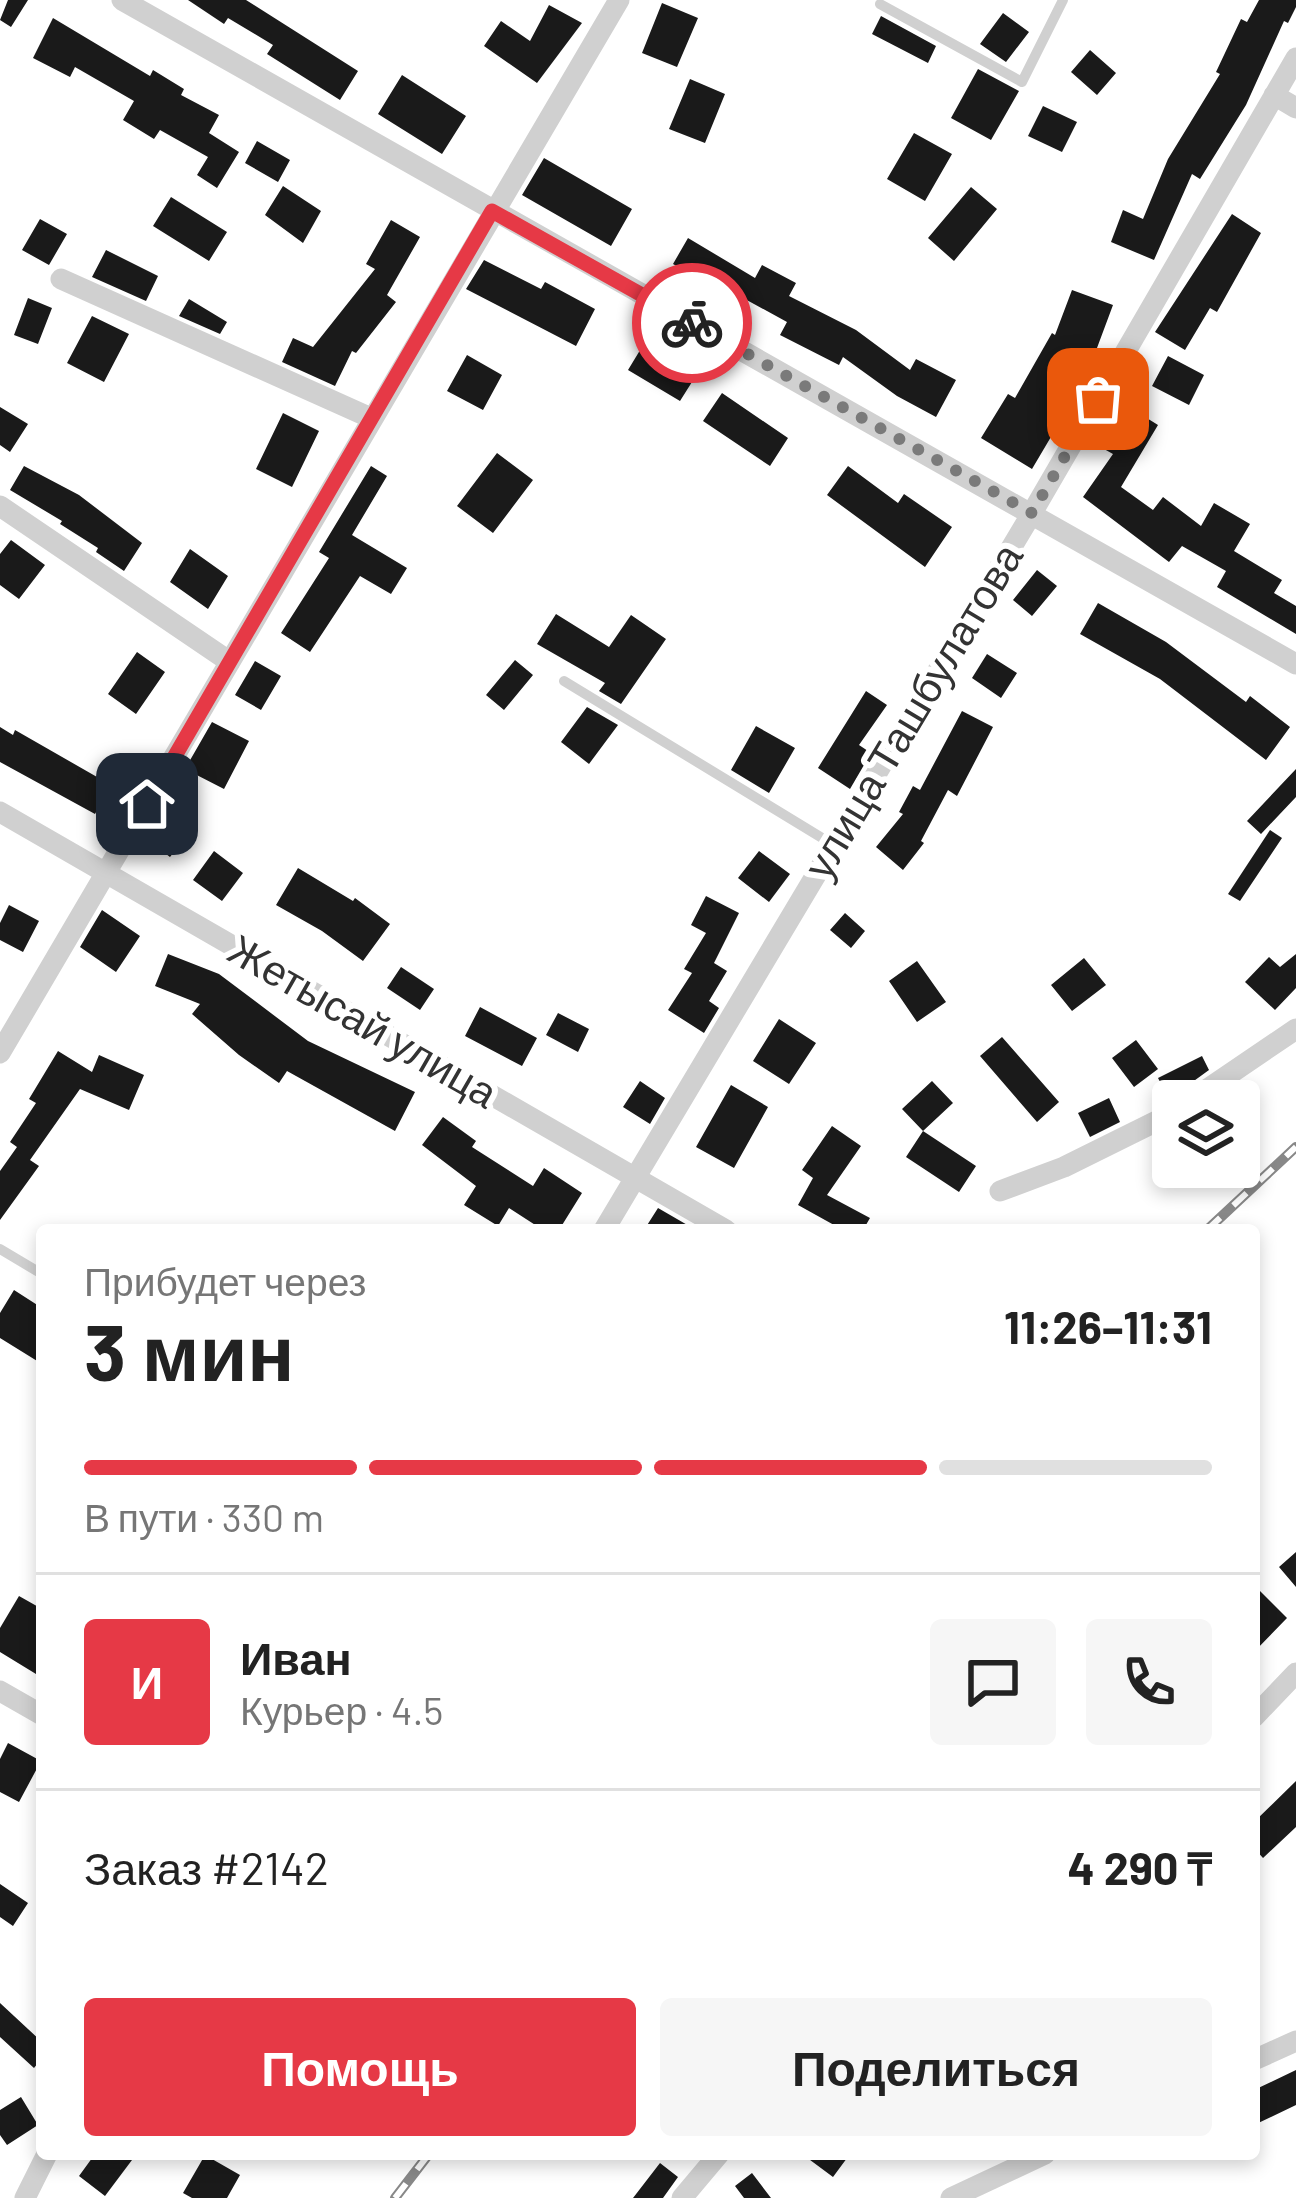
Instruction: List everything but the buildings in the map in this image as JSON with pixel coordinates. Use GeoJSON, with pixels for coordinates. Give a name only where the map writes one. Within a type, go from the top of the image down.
{"type":"FeatureCollection","features":[{"type":"Feature","properties":{"kind":"street"},"geometry":{"type":"LineString","coordinates":[[122,0],[1296,664]]}},
{"type":"Feature","properties":{"kind":"street"},"geometry":{"type":"LineString","coordinates":[[0,1053],[619,0]]}},
{"type":"Feature","properties":{"kind":"street","name":"улица Ташбулатова"},"geometry":{"type":"LineString","coordinates":[[607,1224],[1032,513],[1296,58]]}},
{"type":"Feature","properties":{"kind":"street"},"geometry":{"type":"LineString","coordinates":[[1274,95],[1296,108]]}},
{"type":"Feature","properties":{"kind":"street"},"geometry":{"type":"LineString","coordinates":[[61,279],[371,418]]}},
{"type":"Feature","properties":{"kind":"street"},"geometry":{"type":"LineString","coordinates":[[0,506],[230,662]]}},
{"type":"Feature","properties":{"kind":"street","name":"Жетысай улица"},"geometry":{"type":"LineString","coordinates":[[0,812],[715,1224]]}},
{"type":"Feature","properties":{"kind":"street"},"geometry":{"type":"LineString","coordinates":[[1220,1080],[1296,1028]]}},
{"type":"Feature","properties":{"kind":"street"},"geometry":{"type":"LineString","coordinates":[[1000,1191],[1064,1168],[1152,1124]]}},
{"type":"Feature","properties":{"kind":"street"},"geometry":{"type":"LineString","coordinates":[[1260,1705],[1296,1672]]}},
{"type":"Feature","properties":{"kind":"street"},"geometry":{"type":"LineString","coordinates":[[0,1691],[36,1711]]}},
{"type":"Feature","properties":{"kind":"street"},"geometry":{"type":"LineString","coordinates":[[1260,2057],[1296,2041]]}},
{"type":"Feature","properties":{"kind":"street"},"geometry":{"type":"LineString","coordinates":[[26,2198],[44,2160]]}},
{"type":"Feature","properties":{"kind":"street"},"geometry":{"type":"LineString","coordinates":[[682,2198],[714,2160]]}},
{"type":"Feature","properties":{"kind":"street"},"geometry":{"type":"LineString","coordinates":[[951,2198],[1032,2160]]}},
{"type":"Feature","properties":{"kind":"lane"},"geometry":{"type":"LineString","coordinates":[[880,4],[1022,82],[1064,0]]}},
{"type":"Feature","properties":{"kind":"lane"},"geometry":{"type":"LineString","coordinates":[[565,681],[832,844]]}},
{"type":"Feature","properties":{"kind":"lane"},"geometry":{"type":"LineString","coordinates":[[0,1249],[36,1270]]}},
{"type":"Feature","properties":{"kind":"railway"},"geometry":{"type":"LineString","coordinates":[[1213,1224],[1296,1147]]}},
{"type":"Feature","properties":{"kind":"railway"},"geometry":{"type":"LineString","coordinates":[[395,2198],[424,2160]]}},
{"type":"Feature","properties":{"kind":"way so far"},"geometry":{"type":"LineString","coordinates":[[692,323],[1032,513],[1098,399]]}},
{"type":"Feature","properties":{"kind":"route"},"geometry":{"type":"LineString","coordinates":[[147,804],[492,211],[692,323]]}}]}
